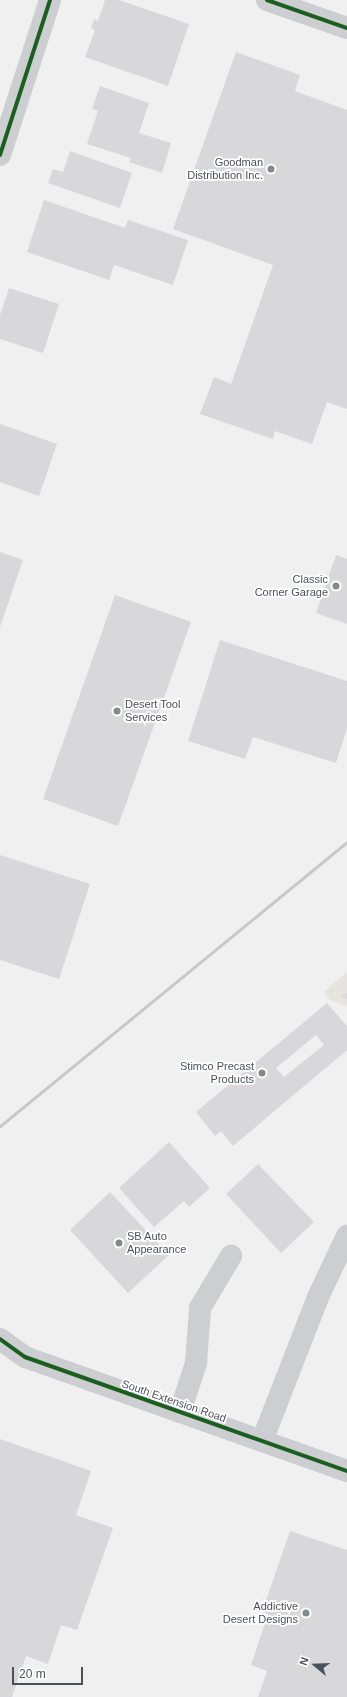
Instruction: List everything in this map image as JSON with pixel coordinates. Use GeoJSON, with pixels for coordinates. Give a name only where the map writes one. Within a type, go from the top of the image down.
{"type":"FeatureCollection","features":[{"type":"Feature","properties":{"kind":"street"},"geometry":{"type":"LineString","coordinates":[[0,155],[50,0]]}},
{"type":"Feature","properties":{"kind":"street"},"geometry":{"type":"LineString","coordinates":[[267,0],[347,28]]}},
{"type":"Feature","properties":{"kind":"street"},"geometry":{"type":"LineString","coordinates":[[262,1441],[318,1297],[347,1236]]}},
{"type":"Feature","properties":{"kind":"street"},"geometry":{"type":"LineString","coordinates":[[180,1412],[196,1363],[200,1308],[231,1256]]}},
{"type":"Feature","properties":{"kind":"street","name":"South Extension Road"},"geometry":{"type":"LineString","coordinates":[[0,1338],[25,1357],[347,1471]]}},
{"type":"Feature","properties":{"kind":"street","name":"South Extension Road"},"geometry":{"type":"LineString","coordinates":[[0,1357],[25,1357]]}},
{"type":"Feature","properties":{"kind":"shaded area"},"geometry":{"type":"Polygon","coordinates":[[[347,972],[347,1006],[330,1000],[324,992],[347,972]]]}},
{"type":"Feature","properties":{"kind":"building"},"geometry":{"type":"Polygon","coordinates":[[[105,0],[119,0],[189,24],[168,86],[85,57],[95,30],[91,28],[94,19],[98,21],[105,0]]]}},
{"type":"Feature","properties":{"kind":"building","name":"Goodman Distribution Inc."},"geometry":{"type":"Polygon","coordinates":[[[236,52],[300,75],[295,91],[347,110],[347,409],[327,402],[312,444],[275,431],[273,439],[200,414],[214,377],[231,384],[273,265],[173,229],[236,52]]]}},
{"type":"Feature","properties":{"kind":"building"},"geometry":{"type":"Polygon","coordinates":[[[100,86],[149,103],[139,133],[171,143],[162,173],[129,162],[131,158],[87,144],[98,111],[92,109],[100,86]]]}},
{"type":"Feature","properties":{"kind":"building"},"geometry":{"type":"Polygon","coordinates":[[[70,151],[132,173],[120,208],[48,183],[53,169],[63,172],[70,151]]]}},
{"type":"Feature","properties":{"kind":"building"},"geometry":{"type":"Polygon","coordinates":[[[44,200],[125,228],[128,220],[188,240],[173,285],[114,265],[109,280],[27,252],[44,200]]]}},
{"type":"Feature","properties":{"kind":"building"},"geometry":{"type":"Polygon","coordinates":[[[9,288],[59,304],[43,353],[0,339],[0,315],[9,288]]]}},
{"type":"Feature","properties":{"kind":"building"},"geometry":{"type":"Polygon","coordinates":[[[0,424],[57,444],[39,496],[0,482],[0,424]]]}},
{"type":"Feature","properties":{"kind":"building"},"geometry":{"type":"Polygon","coordinates":[[[0,552],[23,560],[0,627],[0,552]]]}},
{"type":"Feature","properties":{"kind":"building","name":"Classic Corner Garage"},"geometry":{"type":"Polygon","coordinates":[[[336,555],[347,559],[347,624],[316,613],[336,555]]]}},
{"type":"Feature","properties":{"kind":"building","name":"Desert Tool Services"},"geometry":{"type":"Polygon","coordinates":[[[115,595],[191,622],[118,826],[43,799],[115,595]]]}},
{"type":"Feature","properties":{"kind":"building"},"geometry":{"type":"Polygon","coordinates":[[[220,640],[347,681],[347,728],[336,763],[253,737],[245,759],[188,741],[220,640]]]}},
{"type":"Feature","properties":{"kind":"building"},"geometry":{"type":"Polygon","coordinates":[[[0,855],[90,884],[59,979],[0,960],[0,855]]]}},
{"type":"Feature","properties":{"kind":"building"},"geometry":{"type":"Polygon","coordinates":[[[347,992],[347,999],[341,997],[347,992]]]}},
{"type":"Feature","properties":{"kind":"building","name":"Stimco Precast Products"},"geometry":{"type":"Polygon","coordinates":[[[327,1003],[347,1026],[347,1050],[233,1146],[221,1131],[215,1136],[196,1112],[327,1003]],[[316,1035],[276,1068],[284,1077],[324,1045],[316,1035]]]}},
{"type":"Feature","properties":{"kind":"building"},"geometry":{"type":"Polygon","coordinates":[[[169,1142],[210,1188],[189,1207],[184,1201],[154,1227],[119,1188],[169,1142]]]}},
{"type":"Feature","properties":{"kind":"building"},"geometry":{"type":"Polygon","coordinates":[[[258,1164],[314,1222],[281,1253],[226,1194],[258,1164]]]}},
{"type":"Feature","properties":{"kind":"building","name":"SB Auto Appearance"},"geometry":{"type":"Polygon","coordinates":[[[110,1192],[169,1255],[128,1293],[70,1230],[110,1192]]]}},
{"type":"Feature","properties":{"kind":"building"},"geometry":{"type":"Polygon","coordinates":[[[0,1439],[91,1471],[76,1515],[113,1528],[77,1630],[61,1625],[48,1664],[26,1656],[12,1697],[0,1697],[0,1439]]]}},
{"type":"Feature","properties":{"kind":"building","name":"Addictive Desert Designs"},"geometry":{"type":"Polygon","coordinates":[[[290,1531],[347,1550],[347,1697],[258,1697],[267,1671],[251,1665],[268,1614],[262,1612],[290,1531]]]}},
{"type":"Feature","properties":{"kind":"railway"},"geometry":{"type":"LineString","coordinates":[[0,1126],[347,842]]}},
{"type":"Feature","properties":{"kind":"cycle path"},"geometry":{"type":"LineString","coordinates":[[0,155],[50,0]]}},
{"type":"Feature","properties":{"kind":"cycle path"},"geometry":{"type":"LineString","coordinates":[[267,0],[347,28]]}},
{"type":"Feature","properties":{"kind":"cycle path"},"geometry":{"type":"LineString","coordinates":[[0,1339],[25,1357],[347,1471]]}},
{"type":"Feature","properties":{"kind":"place","name":"Goodman Distribution Inc."},"geometry":{"type":"Point","coordinates":[271,169]}},
{"type":"Feature","properties":{"kind":"place","name":"Classic Corner Garage"},"geometry":{"type":"Point","coordinates":[336,586]}},
{"type":"Feature","properties":{"kind":"place","name":"Desert Tool Services"},"geometry":{"type":"Point","coordinates":[117,711]}},
{"type":"Feature","properties":{"kind":"place","name":"Stimco Precast Products"},"geometry":{"type":"Point","coordinates":[262,1073]}},
{"type":"Feature","properties":{"kind":"place","name":"SB Auto Appearance"},"geometry":{"type":"Point","coordinates":[119,1243]}},
{"type":"Feature","properties":{"kind":"place","name":"Addictive Desert Designs"},"geometry":{"type":"Point","coordinates":[306,1613]}}]}
